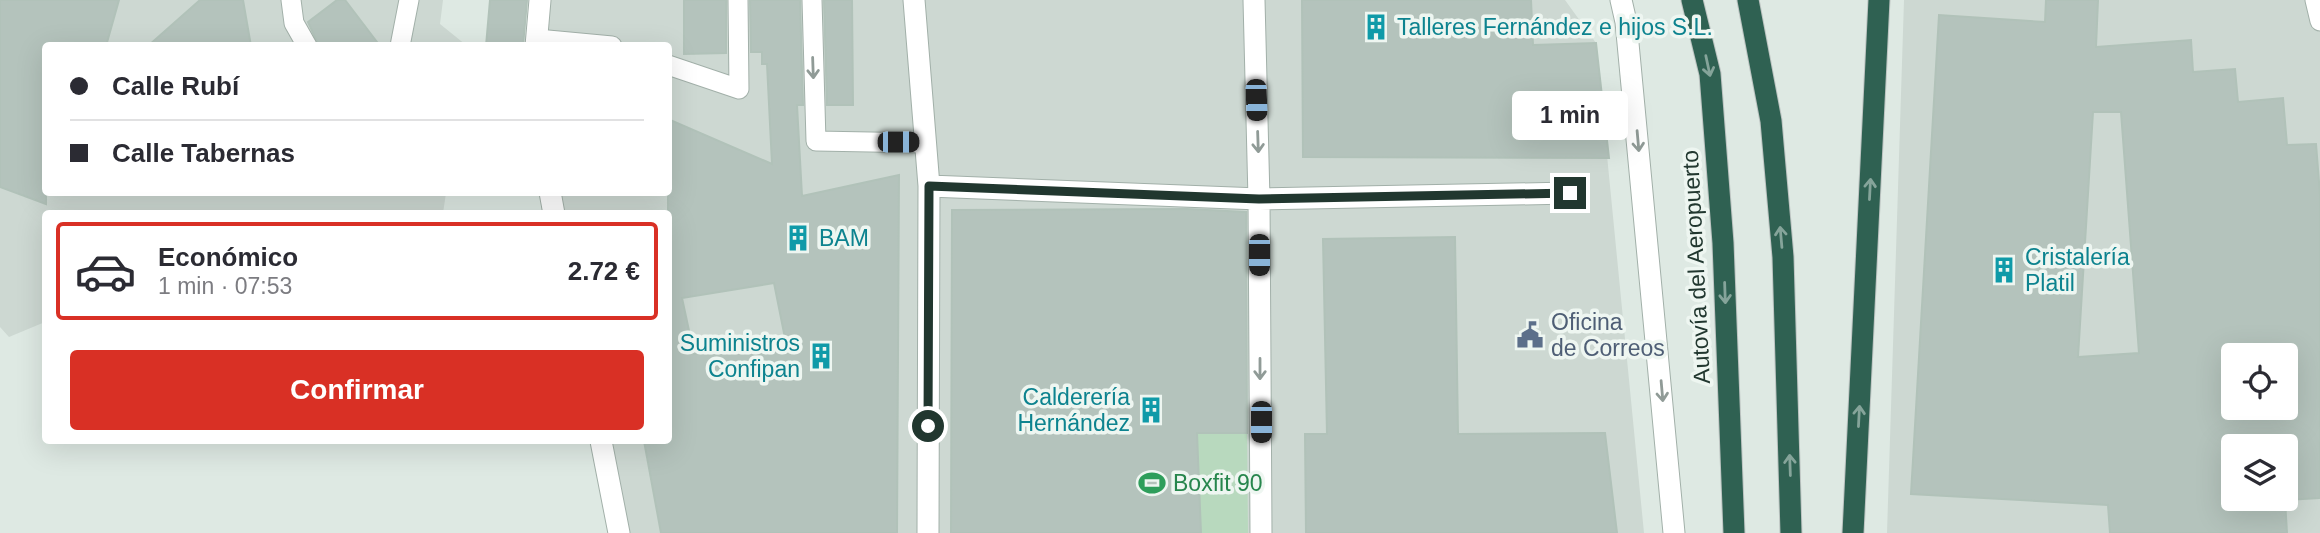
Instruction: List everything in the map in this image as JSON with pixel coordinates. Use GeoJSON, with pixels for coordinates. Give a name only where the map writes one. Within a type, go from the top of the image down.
{"type":"FeatureCollection","features":[{"type":"Feature","properties":{"kind":"highway","name":"Autovía del Aeropuerto"},"geometry":{"type":"LineString","coordinates":[[1692,0],[1710,74],[1723,243],[1734,533]]}},
{"type":"Feature","properties":{"kind":"highway"},"geometry":{"type":"LineString","coordinates":[[1748,0],[1771,121],[1783,257],[1791,533]]}},
{"type":"Feature","properties":{"kind":"highway"},"geometry":{"type":"LineString","coordinates":[[1853,533],[1879,0]]}},
{"type":"Feature","properties":{"kind":"street"},"geometry":{"type":"LineString","coordinates":[[537,42],[540,0]]}},
{"type":"Feature","properties":{"kind":"street"},"geometry":{"type":"LineString","coordinates":[[914,0],[929,186],[928,533]]}},
{"type":"Feature","properties":{"kind":"street"},"geometry":{"type":"LineString","coordinates":[[1254,0],[1259,199],[1261,533]]}},
{"type":"Feature","properties":{"kind":"street"},"geometry":{"type":"LineString","coordinates":[[1621,0],[1626,22],[1674,533]]}},
{"type":"Feature","properties":{"kind":"street"},"geometry":{"type":"LineString","coordinates":[[929,186],[1259,199],[1570,193]]}},
{"type":"Feature","properties":{"kind":"street"},"geometry":{"type":"LineString","coordinates":[[602,444],[619,533]]}},
{"type":"Feature","properties":{"kind":"lane"},"geometry":{"type":"LineString","coordinates":[[290,0],[294,23],[305,42]]}},
{"type":"Feature","properties":{"kind":"lane"},"geometry":{"type":"LineString","coordinates":[[401,42],[410,0]]}},
{"type":"Feature","properties":{"kind":"lane"},"geometry":{"type":"LineString","coordinates":[[672,66],[739,89],[738,0]]}},
{"type":"Feature","properties":{"kind":"lane"},"geometry":{"type":"LineString","coordinates":[[812,0],[816,141],[925,142]]}},
{"type":"Feature","properties":{"kind":"lane"},"geometry":{"type":"LineString","coordinates":[[2315,0],[2320,21]]}},
{"type":"Feature","properties":{"kind":"shaded area"},"geometry":{"type":"Polygon","coordinates":[[[0,0],[443,0],[440,24],[462,42],[42,42],[42,196],[446,196],[443,210],[42,210],[42,323],[9,337],[0,327],[0,0]]]}},
{"type":"Feature","properties":{"kind":"shaded area"},"geometry":{"type":"Polygon","coordinates":[[[547,0],[1565,0],[1596,43],[1644,533],[623,533],[606,444],[672,444],[672,210],[560,210],[558,196],[672,196],[672,42],[544,42],[547,0]]]}},
{"type":"Feature","properties":{"kind":"shaded area"},"geometry":{"type":"Polygon","coordinates":[[[1904,0],[2320,0],[2320,533],[1887,533],[1904,0]]]}},
{"type":"Feature","properties":{"kind":"green space","name":"Boxfit 90"},"geometry":{"type":"Polygon","coordinates":[[[1247,433],[1248,533],[1056,533],[1056,434],[1247,433]]]}},
{"type":"Feature","properties":{"kind":"building"},"geometry":{"type":"Polygon","coordinates":[[[0,0],[119,0],[107,42],[42,42],[42,196],[46,196],[46,204],[0,187],[0,0]]]}},
{"type":"Feature","properties":{"kind":"building"},"geometry":{"type":"Polygon","coordinates":[[[200,0],[243,0],[250,42],[153,42],[200,0]]]}},
{"type":"Feature","properties":{"kind":"building"},"geometry":{"type":"Polygon","coordinates":[[[337,0],[345,0],[377,42],[317,42],[308,22],[337,0]]]}},
{"type":"Feature","properties":{"kind":"building"},"geometry":{"type":"Polygon","coordinates":[[[490,0],[527,0],[523,42],[486,42],[490,0]]]}},
{"type":"Feature","properties":{"kind":"building"},"geometry":{"type":"Polygon","coordinates":[[[684,0],[726,0],[726,53],[684,54],[684,0]]]}},
{"type":"Feature","properties":{"kind":"building"},"geometry":{"type":"Polygon","coordinates":[[[750,0],[800,0],[803,105],[797,105],[802,196],[899,175],[897,533],[661,533],[645,444],[672,444],[672,210],[668,210],[668,196],[672,196],[672,121],[772,164],[767,64],[762,64],[762,52],[751,52],[750,0]],[[774,283],[682,298],[694,354],[785,338],[774,283]]]}},
{"type":"Feature","properties":{"kind":"building"},"geometry":{"type":"Polygon","coordinates":[[[824,0],[852,0],[853,105],[827,105],[824,0]]]}},
{"type":"Feature","properties":{"kind":"building"},"geometry":{"type":"Polygon","coordinates":[[[1302,0],[1531,0],[1533,45],[1596,43],[1609,158],[1303,157],[1302,0]]]}},
{"type":"Feature","properties":{"kind":"building"},"geometry":{"type":"Polygon","coordinates":[[[2046,0],[2098,0],[2096,47],[2191,40],[2193,72],[2235,69],[2238,102],[2283,98],[2287,145],[2316,144],[2320,194],[2320,498],[2298,499],[2298,434],[2221,434],[2221,511],[2286,511],[2287,533],[2110,533],[2108,505],[1911,494],[1939,15],[2045,22],[2046,0]],[[2093,112],[2078,357],[2139,353],[2121,112],[2093,112]]]}},
{"type":"Feature","properties":{"kind":"building"},"geometry":{"type":"Polygon","coordinates":[[[1187,209],[1246,212],[1247,433],[1197,433],[1201,533],[951,533],[952,210],[1187,209]]]}},
{"type":"Feature","properties":{"kind":"building"},"geometry":{"type":"Polygon","coordinates":[[[1455,237],[1458,434],[1605,433],[1617,533],[1306,533],[1305,434],[1327,434],[1323,239],[1455,237]]]}},
{"type":"Feature","properties":{"kind":"place","name":"Talleres Fernández e hijos S.L."},"geometry":{"type":"Point","coordinates":[1376,27]}},
{"type":"Feature","properties":{"kind":"place","name":"BAM"},"geometry":{"type":"Point","coordinates":[798,238]}},
{"type":"Feature","properties":{"kind":"place","name":"Cristalería Platil"},"geometry":{"type":"Point","coordinates":[2004,270]}},
{"type":"Feature","properties":{"kind":"place","name":"Oficina de Correos"},"geometry":{"type":"Point","coordinates":[1530,335]}},
{"type":"Feature","properties":{"kind":"place","name":"Suministros Confipan"},"geometry":{"type":"Point","coordinates":[821,356]}},
{"type":"Feature","properties":{"kind":"place","name":"Calderería Hernández"},"geometry":{"type":"Point","coordinates":[1151,410]}},
{"type":"Feature","properties":{"kind":"place","name":"Boxfit 90"},"geometry":{"type":"Point","coordinates":[1152,483]}},
{"type":"Feature","properties":{"kind":"route"},"geometry":{"type":"LineString","coordinates":[[928,426],[929,186],[1259,199],[1570,193]]}}]}
